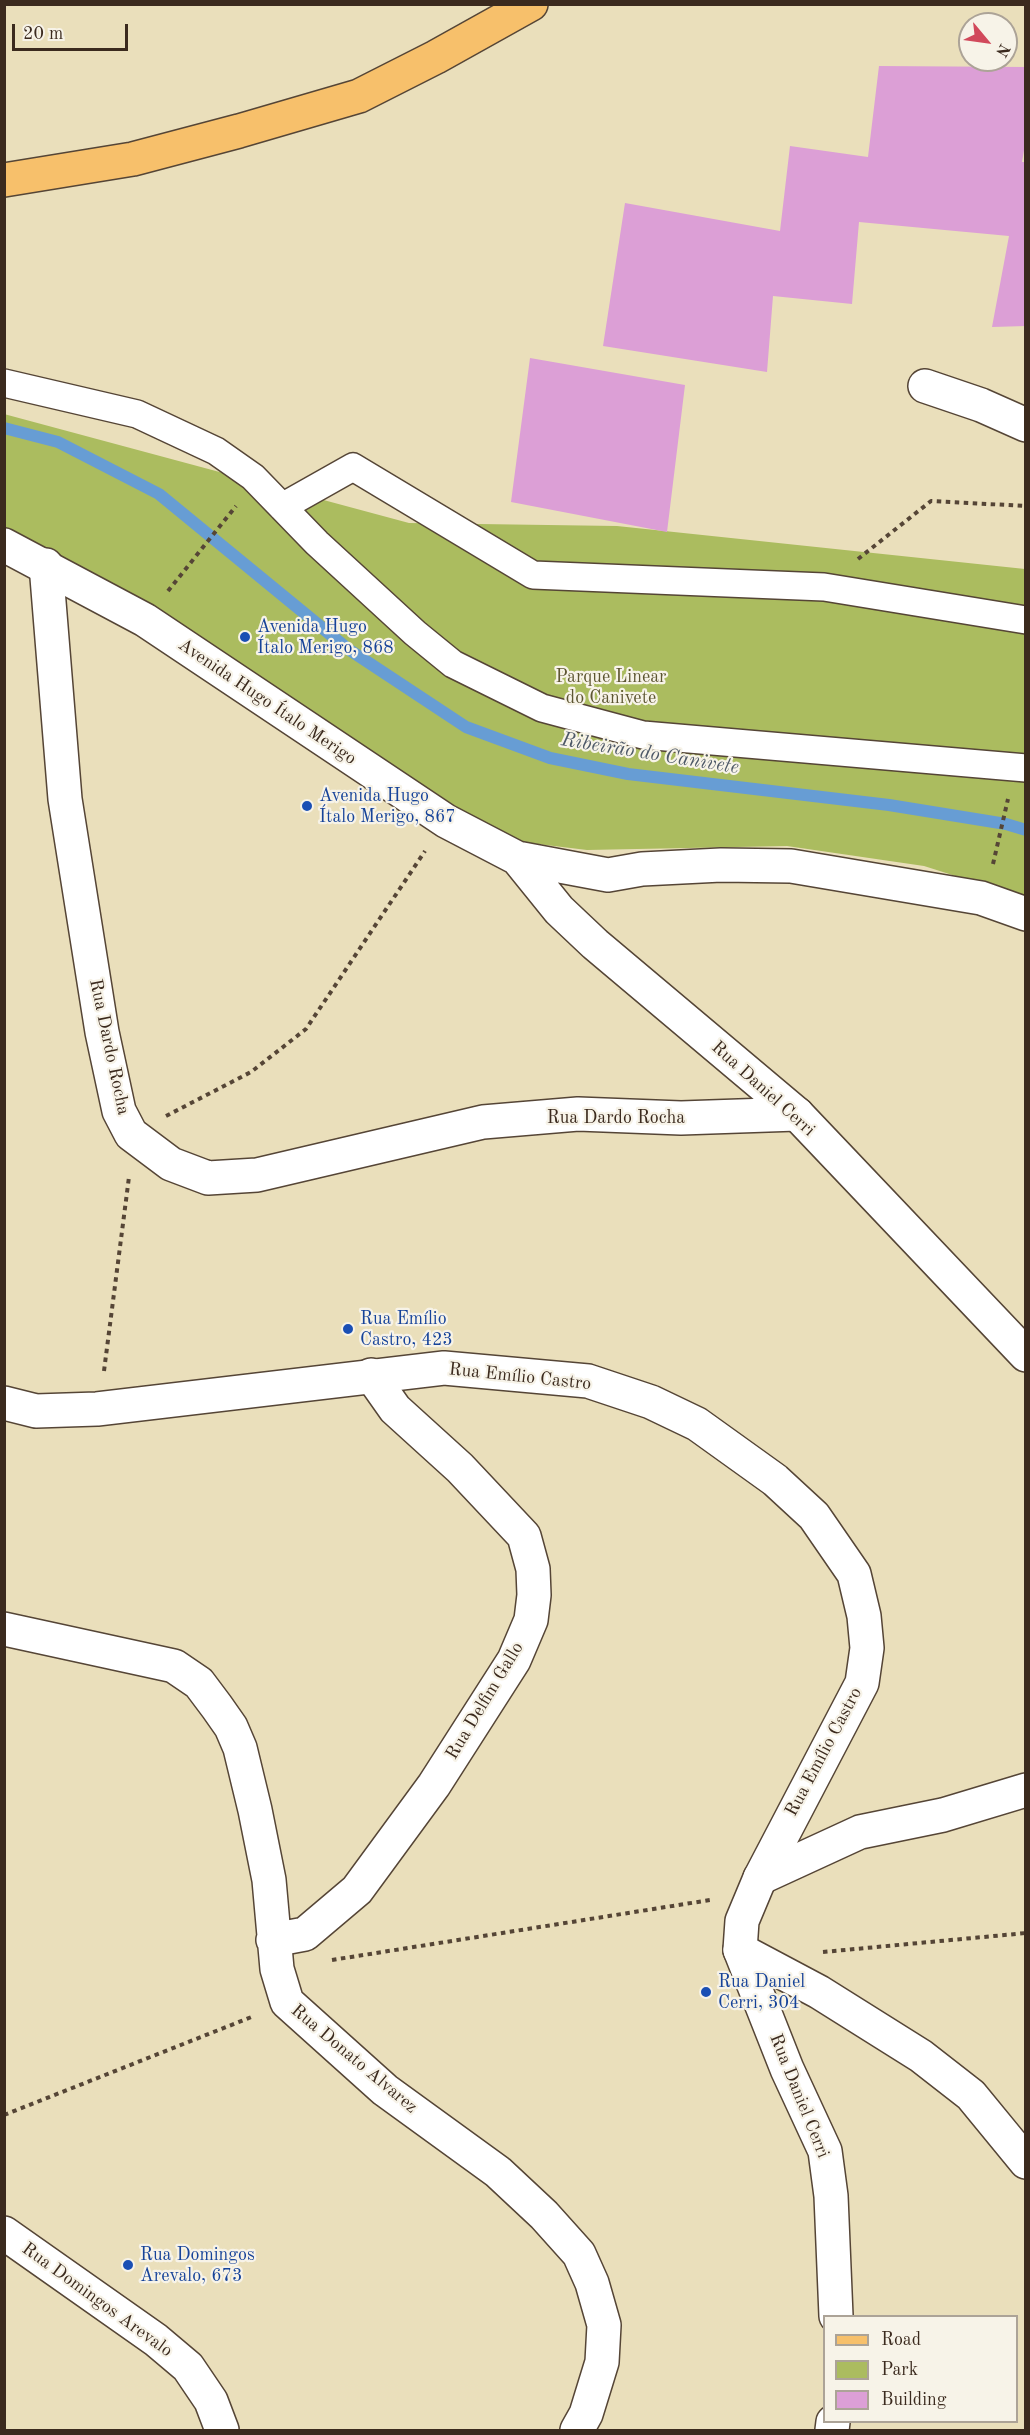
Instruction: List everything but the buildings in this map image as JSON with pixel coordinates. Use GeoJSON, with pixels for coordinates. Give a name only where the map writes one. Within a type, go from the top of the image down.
{"type":"FeatureCollection","features":[{"type":"Feature","properties":{"kind":"main road"},"geometry":{"type":"LineString","coordinates":[[4,180],[133,159],[359,96],[446,52],[531,4]]}},
{"type":"Feature","properties":{"kind":"street"},"geometry":{"type":"LineString","coordinates":[[4,383],[137,414],[216,451],[253,477],[407,626],[453,664],[542,708],[643,735],[1026,768]]}},
{"type":"Feature","properties":{"kind":"street"},"geometry":{"type":"LineString","coordinates":[[925,386],[981,405],[1026,425]]}},
{"type":"Feature","properties":{"kind":"street"},"geometry":{"type":"LineString","coordinates":[[282,507],[353,467],[533,575],[824,587],[1026,620]]}},
{"type":"Feature","properties":{"kind":"street","name":"Avenida Hugo Ítalo Merigo"},"geometry":{"type":"LineString","coordinates":[[4,545],[46,565],[179,642],[446,820],[517,858],[608,875],[642,869],[721,865],[791,866],[981,898],[1026,914]]}},
{"type":"Feature","properties":{"kind":"street","name":"Rua Dardo Rocha"},"geometry":{"type":"LineString","coordinates":[[46,565],[65,799],[102,1032],[119,1111],[131,1134],[171,1164],[208,1178],[257,1175],[483,1122],[578,1114],[681,1118],[797,1114]]}},
{"type":"Feature","properties":{"kind":"street","name":"Rua Daniel Cerri"},"geometry":{"type":"LineString","coordinates":[[517,858],[559,910],[595,944],[797,1114],[1026,1355]]}},
{"type":"Feature","properties":{"kind":"street","name":"Rua Emílio Castro"},"geometry":{"type":"LineString","coordinates":[[4,1403],[36,1411],[97,1408],[444,1368],[588,1381],[651,1401],[697,1424],[775,1480],[814,1516],[854,1574],[864,1616],[867,1648],[862,1683],[760,1878]]}},
{"type":"Feature","properties":{"kind":"street","name":"Rua Delfim Gallo"},"geometry":{"type":"LineString","coordinates":[[275,1955],[305,1934],[357,1890],[434,1785],[514,1660],[531,1620],[534,1596],[533,1569],[524,1536],[460,1468],[395,1409],[371,1375]]}},
{"type":"Feature","properties":{"kind":"street","name":"Rua Donato Alvarez"},"geometry":{"type":"LineString","coordinates":[[4,1629],[174,1666],[199,1683],[231,1727],[240,1748],[269,1880],[275,1955],[287,2002],[385,2090],[498,2172],[544,2215],[579,2254],[592,2283],[604,2325],[602,2362],[586,2414],[577,2430]]}},
{"type":"Feature","properties":{"kind":"street"},"geometry":{"type":"LineString","coordinates":[[760,1878],[860,1832],[943,1815],[1026,1790]]}},
{"type":"Feature","properties":{"kind":"street","name":"Rua Daniel Cerri"},"geometry":{"type":"LineString","coordinates":[[760,1878],[741,1921],[740,1950],[787,2069],[825,2151],[831,2196],[836,2315]]}},
{"type":"Feature","properties":{"kind":"street"},"geometry":{"type":"LineString","coordinates":[[740,1950],[819,1992],[921,2056],[971,2095],[1026,2162]]}},
{"type":"Feature","properties":{"kind":"street","name":"Rua Domingos Arevalo"},"geometry":{"type":"LineString","coordinates":[[4,2233],[156,2340],[188,2367],[211,2401],[222,2430]]}},
{"type":"Feature","properties":{"kind":"path"},"geometry":{"type":"LineString","coordinates":[[189,564],[244,497]]}},
{"type":"Feature","properties":{"kind":"path"},"geometry":{"type":"LineString","coordinates":[[824,587],[931,501],[1026,506]]}},
{"type":"Feature","properties":{"kind":"path"},"geometry":{"type":"LineString","coordinates":[[996,854],[1009,793]]}},
{"type":"Feature","properties":{"kind":"path"},"geometry":{"type":"LineString","coordinates":[[97,1408],[131,1163],[131,1134],[251,1072],[306,1029],[446,820]]}},
{"type":"Feature","properties":{"kind":"path"},"geometry":{"type":"LineString","coordinates":[[275,1955],[452,1939],[697,1903],[716,1899],[760,1878]]}},
{"type":"Feature","properties":{"kind":"path"},"geometry":{"type":"LineString","coordinates":[[814,1953],[1026,1932]]}},
{"type":"Feature","properties":{"kind":"path"},"geometry":{"type":"LineString","coordinates":[[4,2115],[287,2002]]}},
{"type":"Feature","properties":{"kind":"green space","name":"Parque Linear do Canivete"},"geometry":{"type":"Polygon","coordinates":[[[4,414],[409,523],[617,526],[1025,569],[1025,898],[924,866],[787,846],[587,850],[513,841],[96,574],[5,533],[4,414]]]}},
{"type":"Feature","properties":{"kind":"waterway","name":"Ribeirão do Canivete"},"geometry":{"type":"LineString","coordinates":[[4,428],[58,442],[159,494],[348,649],[466,727],[550,758],[628,774],[889,805],[1006,824],[1026,830]]}},
{"type":"Feature","properties":{"kind":"place","name":"Avenida Hugo Ítalo Merigo, 868"},"geometry":{"type":"Point","coordinates":[245,637]}},
{"type":"Feature","properties":{"kind":"place","name":"Avenida Hugo Ítalo Merigo, 867"},"geometry":{"type":"Point","coordinates":[307,806]}},
{"type":"Feature","properties":{"kind":"place","name":"Rua Emílio Castro, 423"},"geometry":{"type":"Point","coordinates":[348,1329]}},
{"type":"Feature","properties":{"kind":"place","name":"Rua Daniel Cerri, 304"},"geometry":{"type":"Point","coordinates":[706,1992]}},
{"type":"Feature","properties":{"kind":"place","name":"Rua Domingos Arevalo, 673"},"geometry":{"type":"Point","coordinates":[128,2265]}}]}
